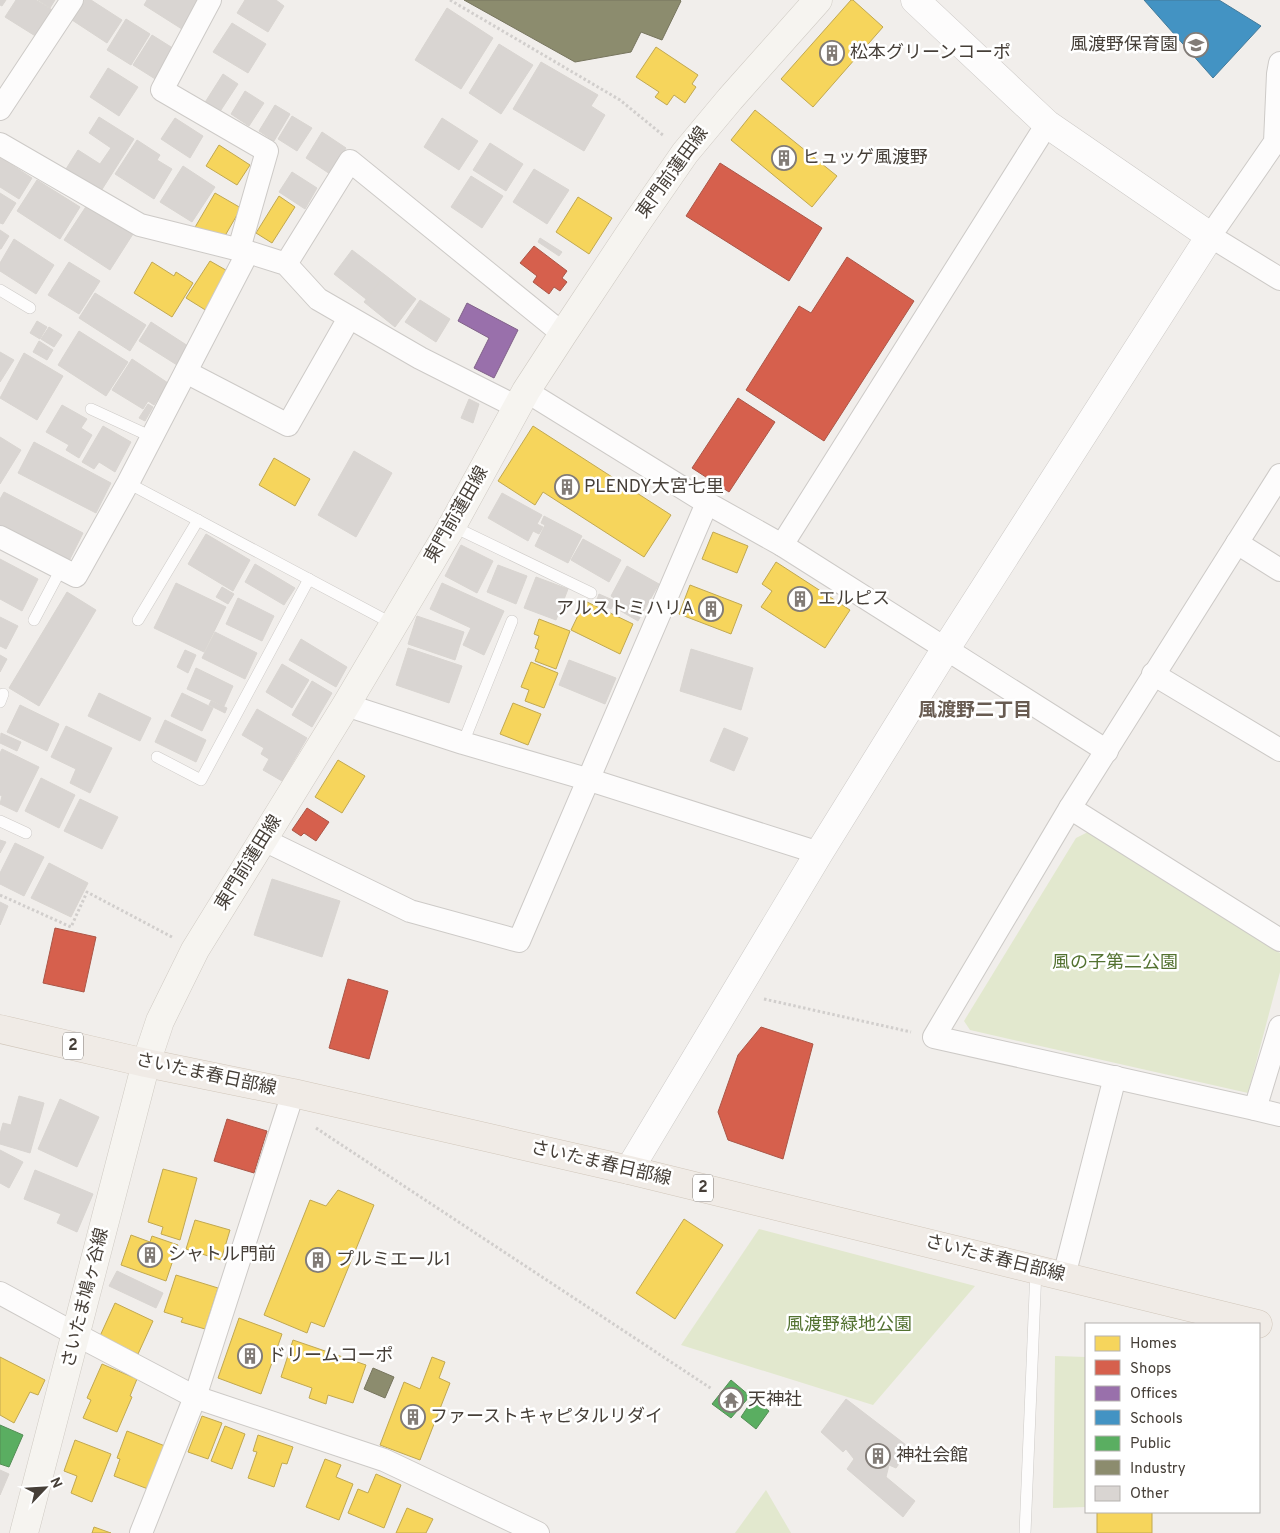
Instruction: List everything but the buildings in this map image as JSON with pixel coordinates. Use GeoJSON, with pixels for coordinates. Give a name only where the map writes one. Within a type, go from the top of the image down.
{"type":"FeatureCollection","features":[{"type":"Feature","properties":{"kind":"main road","name":"東門前蓮田線"},"geometry":{"type":"LineString","coordinates":[[146,1063],[160,1020],[195,950],[346,705],[452,526],[522,399],[563,334],[685,153],[818,0]]}},
{"type":"Feature","properties":{"kind":"main road","name":"さいたま春日部線"},"geometry":{"type":"LineString","coordinates":[[0,1029],[146,1063],[291,1101],[629,1170],[1254,1323]]}},
{"type":"Feature","properties":{"kind":"main road","name":"さいたま鳩ヶ谷線"},"geometry":{"type":"LineString","coordinates":[[24,1533],[77,1335],[146,1063]]}},
{"type":"Feature","properties":{"kind":"main road","name":"さいたま春日部線"},"geometry":{"type":"LineString","coordinates":[[1260,1325],[1280,1330]]}},
{"type":"Feature","properties":{"kind":"street"},"geometry":{"type":"LineString","coordinates":[[0,109],[72,0]]}},
{"type":"Feature","properties":{"kind":"street"},"geometry":{"type":"LineString","coordinates":[[0,537],[76,576],[128,483],[186,372],[244,250],[267,151],[162,90],[210,0]]}},
{"type":"Feature","properties":{"kind":"street"},"geometry":{"type":"LineString","coordinates":[[916,0],[1047,124],[1210,236],[1280,279]]}},
{"type":"Feature","properties":{"kind":"street"},"geometry":{"type":"LineString","coordinates":[[629,1170],[819,853],[945,650],[1210,236],[1278,139],[1278,74],[1280,63]]}},
{"type":"Feature","properties":{"kind":"street"},"geometry":{"type":"LineString","coordinates":[[782,545],[1047,124]]}},
{"type":"Feature","properties":{"kind":"street"},"geometry":{"type":"LineString","coordinates":[[0,144],[140,225],[244,250],[286,264],[318,299],[420,358],[522,399],[782,545],[1106,751]]}},
{"type":"Feature","properties":{"kind":"street"},"geometry":{"type":"LineString","coordinates":[[286,264],[350,161],[563,334]]}},
{"type":"Feature","properties":{"kind":"street"},"geometry":{"type":"LineString","coordinates":[[186,372],[288,426],[350,318]]}},
{"type":"Feature","properties":{"kind":"street"},"geometry":{"type":"LineString","coordinates":[[1280,475],[1070,808],[934,1037],[1280,1115]]}},
{"type":"Feature","properties":{"kind":"street"},"geometry":{"type":"LineString","coordinates":[[264,840],[410,911],[520,942],[707,503]]}},
{"type":"Feature","properties":{"kind":"street"},"geometry":{"type":"LineString","coordinates":[[1237,543],[1280,570]]}},
{"type":"Feature","properties":{"kind":"street"},"geometry":{"type":"LineString","coordinates":[[1153,674],[1280,750]]}},
{"type":"Feature","properties":{"kind":"street"},"geometry":{"type":"LineString","coordinates":[[346,705],[819,853]]}},
{"type":"Feature","properties":{"kind":"street"},"geometry":{"type":"LineString","coordinates":[[1070,808],[1280,940]]}},
{"type":"Feature","properties":{"kind":"street"},"geometry":{"type":"LineString","coordinates":[[1255,1109],[1280,1027]]}},
{"type":"Feature","properties":{"kind":"street"},"geometry":{"type":"LineString","coordinates":[[1064,1276],[1114,1077]]}},
{"type":"Feature","properties":{"kind":"street"},"geometry":{"type":"LineString","coordinates":[[142,1533],[195,1397],[291,1101]]}},
{"type":"Feature","properties":{"kind":"street"},"geometry":{"type":"LineString","coordinates":[[0,1293],[195,1397],[384,1460],[538,1533]]}},
{"type":"Feature","properties":{"kind":"lane"},"geometry":{"type":"LineString","coordinates":[[0,290],[30,308]]}},
{"type":"Feature","properties":{"kind":"lane"},"geometry":{"type":"LineString","coordinates":[[91,409],[152,437]]}},
{"type":"Feature","properties":{"kind":"lane"},"geometry":{"type":"LineString","coordinates":[[128,483],[393,624]]}},
{"type":"Feature","properties":{"kind":"lane"},"geometry":{"type":"LineString","coordinates":[[138,620],[198,520]]}},
{"type":"Feature","properties":{"kind":"lane"},"geometry":{"type":"LineString","coordinates":[[452,526],[591,593]]}},
{"type":"Feature","properties":{"kind":"lane"},"geometry":{"type":"LineString","coordinates":[[34,620],[61,569]]}},
{"type":"Feature","properties":{"kind":"lane"},"geometry":{"type":"LineString","coordinates":[[157,757],[202,780],[309,579]]}},
{"type":"Feature","properties":{"kind":"lane"},"geometry":{"type":"LineString","coordinates":[[463,743],[512,621]]}},
{"type":"Feature","properties":{"kind":"lane"},"geometry":{"type":"LineString","coordinates":[[0,821],[26,833]]}},
{"type":"Feature","properties":{"kind":"lane"},"geometry":{"type":"LineString","coordinates":[[1025,1533],[1036,1269]]}},
{"type":"Feature","properties":{"kind":"path"},"geometry":{"type":"LineString","coordinates":[[450,0],[620,100],[685,153]]}},
{"type":"Feature","properties":{"kind":"path"},"geometry":{"type":"LineString","coordinates":[[0,895],[71,927],[87,892],[195,950]]}},
{"type":"Feature","properties":{"kind":"path"},"geometry":{"type":"LineString","coordinates":[[735,992],[934,1037]]}},
{"type":"Feature","properties":{"kind":"path"},"geometry":{"type":"LineString","coordinates":[[291,1101],[712,1389]]}},
{"type":"Feature","properties":{"kind":"green space","name":"風の子第二公園"},"geometry":{"type":"Polygon","coordinates":[[[1090,831],[1280,953],[1280,972],[1248,1093],[970,1030],[964,1021],[1076,838],[1090,831]]]}},
{"type":"Feature","properties":{"kind":"green space","name":"風渡野緑地公園"},"geometry":{"type":"Polygon","coordinates":[[[759,1229],[975,1286],[873,1405],[681,1345],[759,1229]]]}},
{"type":"Feature","properties":{"kind":"green space"},"geometry":{"type":"Polygon","coordinates":[[[1055,1356],[1085,1357],[1085,1507],[1053,1508],[1055,1356]]]}},
{"type":"Feature","properties":{"kind":"green space"},"geometry":{"type":"Polygon","coordinates":[[[766,1490],[791,1533],[735,1533],[766,1490]]]}},
{"type":"Feature","properties":{"kind":"place","name":"風渡野保育園"},"geometry":{"type":"Point","coordinates":[1196,45]}},
{"type":"Feature","properties":{"kind":"place","name":"松本グリーンコーポ"},"geometry":{"type":"Point","coordinates":[832,53]}},
{"type":"Feature","properties":{"kind":"place","name":"ヒュッゲ風渡野"},"geometry":{"type":"Point","coordinates":[784,158]}},
{"type":"Feature","properties":{"kind":"place","name":"PLENDY大宮七里"},"geometry":{"type":"Point","coordinates":[567,487]}},
{"type":"Feature","properties":{"kind":"place","name":"エルピス"},"geometry":{"type":"Point","coordinates":[800,599]}},
{"type":"Feature","properties":{"kind":"place","name":"アルストミハリA"},"geometry":{"type":"Point","coordinates":[711,609]}},
{"type":"Feature","properties":{"kind":"place","name":"シャトル門前"},"geometry":{"type":"Point","coordinates":[150,1255]}},
{"type":"Feature","properties":{"kind":"place","name":"プルミエール1"},"geometry":{"type":"Point","coordinates":[318,1260]}},
{"type":"Feature","properties":{"kind":"place","name":"ドリームコーポ"},"geometry":{"type":"Point","coordinates":[250,1356]}},
{"type":"Feature","properties":{"kind":"place","name":"天神社"},"geometry":{"type":"Point","coordinates":[731,1400]}},
{"type":"Feature","properties":{"kind":"place","name":"ファーストキャピタルリダイ"},"geometry":{"type":"Point","coordinates":[413,1417]}},
{"type":"Feature","properties":{"kind":"place","name":"神社会館"},"geometry":{"type":"Point","coordinates":[878,1456]}},
{"type":"Feature","properties":{"kind":"district","name":"風渡野二丁目"},"geometry":{"type":"Point","coordinates":[975,711]}}]}
